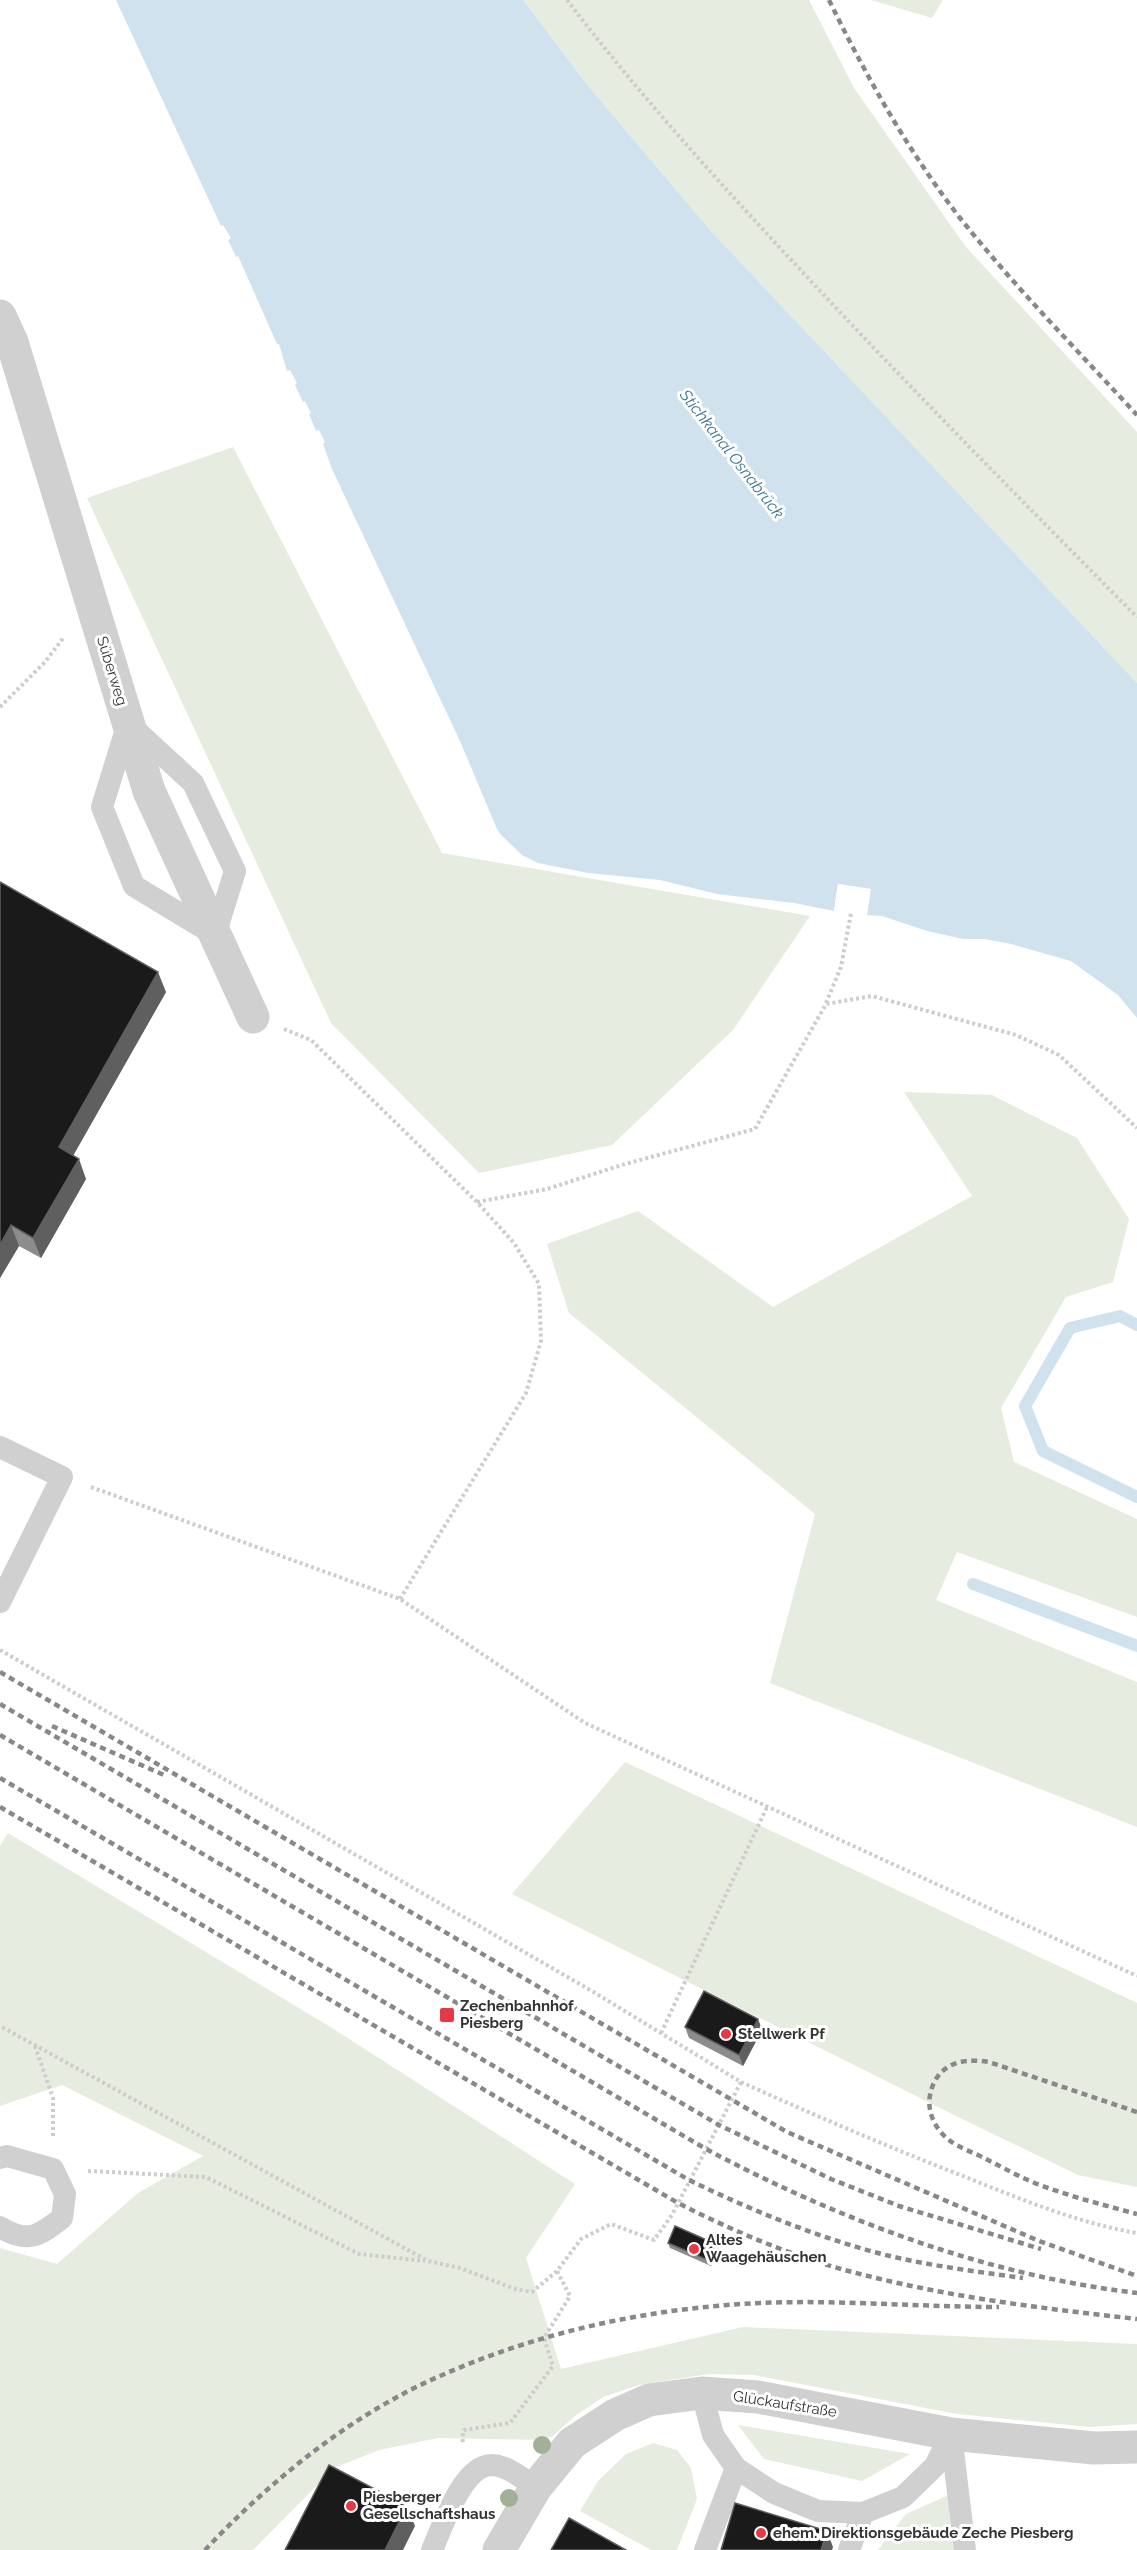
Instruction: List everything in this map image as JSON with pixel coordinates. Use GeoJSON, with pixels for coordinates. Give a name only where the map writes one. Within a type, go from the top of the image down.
{"type":"FeatureCollection","features":[{"type":"Feature","properties":{"kind":"street","name":"Süberweg"},"geometry":{"type":"LineString","coordinates":[[0,316],[12,342],[149,791],[253,1017]]}},
{"type":"Feature","properties":{"kind":"street","name":"Glückaufstraße"},"geometry":{"type":"LineString","coordinates":[[499,2550],[536,2487],[572,2443],[615,2415],[649,2400],[702,2393],[758,2397],[951,2434],[1094,2448],[1137,2446]]}},
{"type":"Feature","properties":{"kind":"lane"},"geometry":{"type":"LineString","coordinates":[[128,723],[193,783],[235,871],[215,935],[134,886],[102,807],[128,723]]}},
{"type":"Feature","properties":{"kind":"lane"},"geometry":{"type":"LineString","coordinates":[[0,1447],[62,1477],[0,1602]]}},
{"type":"Feature","properties":{"kind":"lane"},"geometry":{"type":"LineString","coordinates":[[0,2158],[7,2156],[53,2169],[65,2194],[62,2218],[42,2234],[15,2236],[0,2227]]}},
{"type":"Feature","properties":{"kind":"lane"},"geometry":{"type":"LineString","coordinates":[[702,2393],[713,2435],[736,2468],[774,2493],[818,2511],[863,2513],[903,2497],[934,2466],[951,2434]]}},
{"type":"Feature","properties":{"kind":"lane"},"geometry":{"type":"LineString","coordinates":[[951,2434],[965,2550]]}},
{"type":"Feature","properties":{"kind":"lane"},"geometry":{"type":"LineString","coordinates":[[432,2550],[460,2488],[478,2470],[491,2465],[513,2472],[536,2487]]}},
{"type":"Feature","properties":{"kind":"lane"},"geometry":{"type":"LineString","coordinates":[[705,2550],[736,2468]]}},
{"type":"Feature","properties":{"kind":"lane"},"geometry":{"type":"LineString","coordinates":[[849,2550],[863,2513]]}},
{"type":"Feature","properties":{"kind":"path"},"geometry":{"type":"LineString","coordinates":[[567,0],[609,56],[751,217],[927,405],[1137,617]]}},
{"type":"Feature","properties":{"kind":"path"},"geometry":{"type":"LineString","coordinates":[[0,706],[45,662],[90,600]]}},
{"type":"Feature","properties":{"kind":"path"},"geometry":{"type":"LineString","coordinates":[[477,1202],[548,1189],[625,1164],[755,1129],[826,1004],[841,967],[850,912]]}},
{"type":"Feature","properties":{"kind":"path"},"geometry":{"type":"LineString","coordinates":[[826,1004],[872,996],[1016,1035],[1059,1055],[1137,1128]]}},
{"type":"Feature","properties":{"kind":"path"},"geometry":{"type":"LineString","coordinates":[[253,1017],[311,1040],[477,1202],[514,1243],[539,1284],[541,1341],[526,1393],[400,1599]]}},
{"type":"Feature","properties":{"kind":"path"},"geometry":{"type":"LineString","coordinates":[[62,1477],[400,1599],[585,1723],[1137,1976]]}},
{"type":"Feature","properties":{"kind":"path"},"geometry":{"type":"LineString","coordinates":[[0,1650],[592,1991],[741,2082],[856,2134],[1049,2211],[1137,2234]]}},
{"type":"Feature","properties":{"kind":"path"},"geometry":{"type":"LineString","coordinates":[[660,2033],[767,1807]]}},
{"type":"Feature","properties":{"kind":"path"},"geometry":{"type":"LineString","coordinates":[[0,2026],[428,2261]]}},
{"type":"Feature","properties":{"kind":"path"},"geometry":{"type":"LineString","coordinates":[[36,2046],[53,2098],[53,2169],[206,2177],[359,2254],[428,2261],[460,2268],[515,2289],[532,2292],[557,2271],[581,2239],[611,2224],[654,2240],[672,2215],[741,2082]]}},
{"type":"Feature","properties":{"kind":"path"},"geometry":{"type":"LineString","coordinates":[[464,2430],[510,2423],[553,2366],[544,2338],[570,2296],[557,2271]]}},
{"type":"Feature","properties":{"kind":"shaded area"},"geometry":{"type":"Polygon","coordinates":[[[523,0],[809,0],[854,88],[966,247],[1137,432],[1137,683],[710,230],[589,87],[523,0]]]}},
{"type":"Feature","properties":{"kind":"shaded area"},"geometry":{"type":"Polygon","coordinates":[[[871,0],[943,0],[932,18],[871,0]]]}},
{"type":"Feature","properties":{"kind":"shaded area"},"geometry":{"type":"Polygon","coordinates":[[[233,447],[442,853],[810,916],[733,1030],[612,1145],[479,1173],[331,1023],[87,498],[233,447]]]}},
{"type":"Feature","properties":{"kind":"shaded area"},"geometry":{"type":"Polygon","coordinates":[[[904,1092],[992,1095],[1077,1138],[1129,1219],[1113,1282],[1066,1297],[1001,1408],[1014,1462],[1137,1519],[1137,1617],[957,1552],[936,1600],[1137,1682],[1137,1827],[770,1683],[815,1514],[569,1313],[547,1244],[638,1211],[773,1307],[972,1196],[904,1092]]]}},
{"type":"Feature","properties":{"kind":"shaded area"},"geometry":{"type":"Polygon","coordinates":[[[625,1762],[1137,2003],[1137,2187],[1078,2175],[512,1894],[625,1762]]]}},
{"type":"Feature","properties":{"kind":"shaded area"},"geometry":{"type":"Polygon","coordinates":[[[8,1833],[332,2028],[575,2184],[526,2258],[561,2369],[743,2327],[1137,2344],[1137,2424],[1089,2427],[957,2414],[754,2375],[709,2374],[639,2385],[603,2397],[575,2416],[553,2436],[542,2440],[438,2438],[379,2450],[334,2468],[253,2550],[0,2550],[0,2248],[57,2264],[138,2193],[203,2156],[62,2085],[0,2106],[0,1846],[8,1833]]]}},
{"type":"Feature","properties":{"kind":"shaded area"},"geometry":{"type":"Polygon","coordinates":[[[738,2425],[910,2454],[862,2481],[764,2459],[738,2425]]]}},
{"type":"Feature","properties":{"kind":"shaded area"},"geometry":{"type":"Polygon","coordinates":[[[653,2443],[677,2450],[691,2468],[697,2499],[677,2550],[651,2550],[580,2511],[598,2481],[626,2454],[653,2443]]]}},
{"type":"Feature","properties":{"kind":"shaded area"},"geometry":{"type":"Polygon","coordinates":[[[949,2495],[955,2550],[878,2550],[906,2514],[949,2495]]]}},
{"type":"Feature","properties":{"kind":"water","name":"Stichkanal Osnabrück"},"geometry":{"type":"Polygon","coordinates":[[[116,0],[523,0],[589,87],[710,230],[1137,683],[1137,1018],[1118,995],[1071,961],[1011,944],[985,939],[963,939],[927,931],[882,916],[867,915],[870,889],[838,884],[834,911],[794,903],[717,894],[660,880],[588,873],[538,863],[522,855],[501,835],[460,741],[332,469],[323,444],[325,442],[319,430],[316,431],[309,414],[311,413],[295,385],[297,383],[290,370],[287,371],[279,344],[277,344],[238,256],[236,257],[228,240],[231,238],[223,225],[221,226],[116,0]]]}},
{"type":"Feature","properties":{"kind":"pier"},"geometry":{"type":"Polygon","coordinates":[[[838,884],[871,889],[867,915],[864,914],[867,892],[840,888],[837,911],[834,911],[838,884]]]}},
{"type":"Feature","properties":{"kind":"building"},"geometry":{"type":"Polygon","coordinates":[[[0,882],[158,972],[59,1147],[79,1159],[33,1238],[11,1225],[0,1245],[0,882]]]}},
{"type":"Feature","properties":{"kind":"building","name":"Stellwerk Pf"},"geometry":{"type":"Polygon","coordinates":[[[704,1991],[758,2019],[739,2055],[685,2027],[704,1991]]]}},
{"type":"Feature","properties":{"kind":"building","name":"Altes Waagehäuschen"},"geometry":{"type":"Polygon","coordinates":[[[675,2226],[716,2244],[708,2260],[668,2243],[675,2226]]]}},
{"type":"Feature","properties":{"kind":"building","name":"Piesberger Gesellschaftshaus"},"geometry":{"type":"Polygon","coordinates":[[[329,2465],[407,2506],[385,2550],[285,2550],[329,2465]]]}},
{"type":"Feature","properties":{"kind":"building"},"geometry":{"type":"Polygon","coordinates":[[[735,2503],[827,2531],[821,2550],[721,2550],[735,2503]]]}},
{"type":"Feature","properties":{"kind":"building"},"geometry":{"type":"Polygon","coordinates":[[[569,2518],[626,2550],[551,2550],[569,2518]]]}},
{"type":"Feature","properties":{"kind":"waterway"},"geometry":{"type":"LineString","coordinates":[[1137,1325],[1120,1316],[1070,1328],[1025,1406],[1043,1451],[1137,1497]]}},
{"type":"Feature","properties":{"kind":"waterway"},"geometry":{"type":"LineString","coordinates":[[973,1584],[1137,1646]]}},
{"type":"Feature","properties":{"kind":"railway"},"geometry":{"type":"LineString","coordinates":[[829,0],[905,140],[941,193],[1002,269],[1137,415]]}},
{"type":"Feature","properties":{"kind":"railway"},"geometry":{"type":"LineString","coordinates":[[0,1672],[787,2132],[1039,2241],[1137,2276]]}},
{"type":"Feature","properties":{"kind":"railway"},"geometry":{"type":"LineString","coordinates":[[0,1704],[719,2125],[831,2179],[899,2206],[1041,2249]]}},
{"type":"Feature","properties":{"kind":"railway"},"geometry":{"type":"LineString","coordinates":[[52,1726],[164,1775]]}},
{"type":"Feature","properties":{"kind":"railway"},"geometry":{"type":"LineString","coordinates":[[0,1735],[706,2149],[757,2175],[861,2221],[969,2258],[1081,2285],[1137,2293]]}},
{"type":"Feature","properties":{"kind":"railway"},"geometry":{"type":"LineString","coordinates":[[0,1778],[689,2180],[780,2220],[850,2245],[910,2261],[1023,2278]]}},
{"type":"Feature","properties":{"kind":"railway"},"geometry":{"type":"LineString","coordinates":[[0,1807],[678,2203],[724,2225],[819,2262],[901,2284],[1002,2302],[1137,2319]]}},
{"type":"Feature","properties":{"kind":"railway"},"geometry":{"type":"LineString","coordinates":[[1137,2112],[981,2061],[960,2062],[947,2068],[936,2079],[929,2104],[937,2127],[957,2146],[1040,2185],[1137,2214]]}},
{"type":"Feature","properties":{"kind":"railway"},"geometry":{"type":"LineString","coordinates":[[205,2550],[257,2499],[314,2451],[375,2410],[440,2376],[537,2340],[638,2316],[742,2304],[816,2302],[999,2307]]}},
{"type":"Feature","properties":{"kind":"place","name":"Zechenbahnhof Piesberg"},"geometry":{"type":"Point","coordinates":[447,2015]}},
{"type":"Feature","properties":{"kind":"place","name":"Stellwerk Pf"},"geometry":{"type":"Point","coordinates":[726,2034]}},
{"type":"Feature","properties":{"kind":"place","name":"Altes Waagehäuschen"},"geometry":{"type":"Point","coordinates":[694,2249]}},
{"type":"Feature","properties":{"kind":"place","name":"Piesberger Gesellschaftshaus"},"geometry":{"type":"Point","coordinates":[351,2506]}},
{"type":"Feature","properties":{"kind":"place","name":"ehem. Direktionsgebäude Zeche Piesberg"},"geometry":{"type":"Point","coordinates":[761,2533]}}]}
